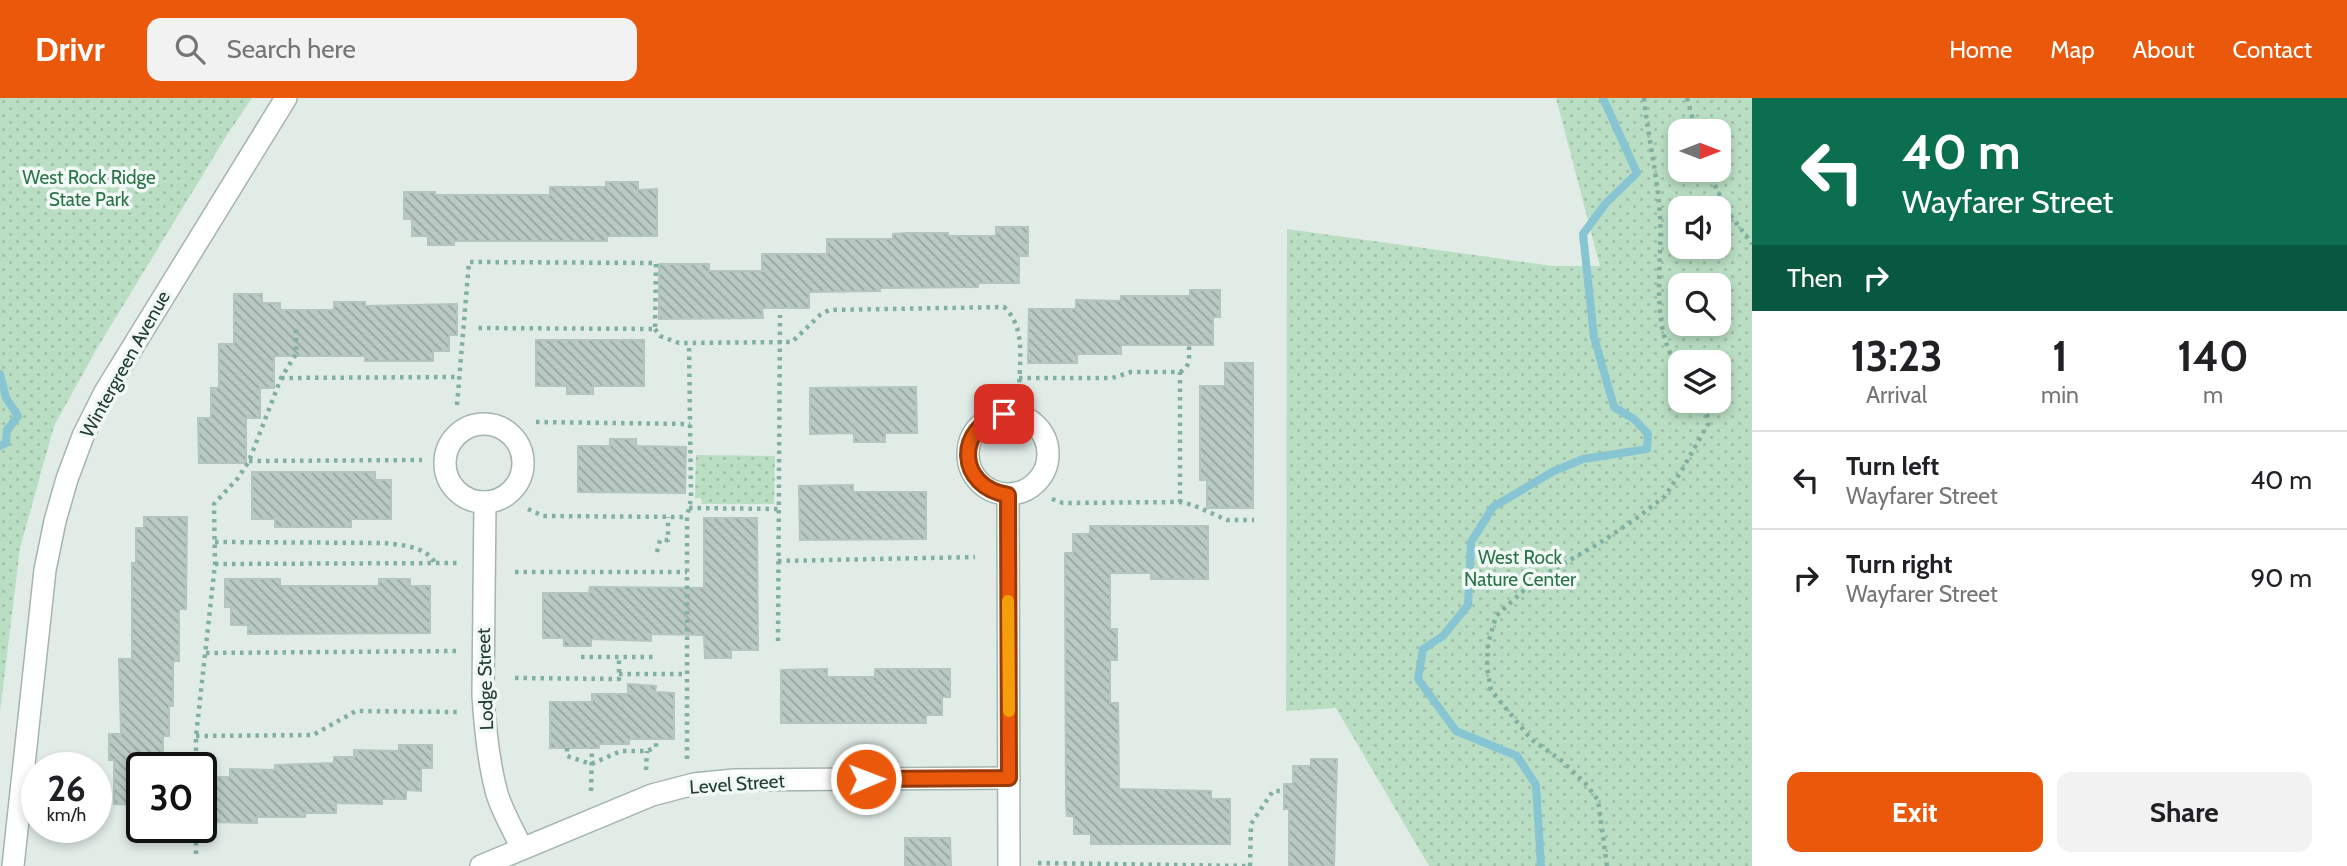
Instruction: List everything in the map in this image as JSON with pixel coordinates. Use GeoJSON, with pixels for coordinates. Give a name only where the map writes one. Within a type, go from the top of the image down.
{"type":"FeatureCollection","features":[{"type":"Feature","properties":{"kind":"street","name":"Wintergreen Avenue"},"geometry":{"type":"LineString","coordinates":[[13,866],[45,570],[67,479],[83,436],[105,392],[286,98]]}},
{"type":"Feature","properties":{"kind":"street"},"geometry":{"type":"LineString","coordinates":[[1008,495],[1009,866]]}},
{"type":"Feature","properties":{"kind":"street","name":"Lodge Street"},"geometry":{"type":"LineString","coordinates":[[485,502],[483,695],[486,733],[498,796],[522,849]]}},
{"type":"Feature","properties":{"kind":"street","name":"Level Street"},"geometry":{"type":"LineString","coordinates":[[481,866],[652,795],[694,784],[734,780],[1009,778]]}},
{"type":"Feature","properties":{"kind":"path"},"geometry":{"type":"LineString","coordinates":[[1644,98],[1660,217],[1660,316],[1669,350]]}},
{"type":"Feature","properties":{"kind":"path"},"geometry":{"type":"LineString","coordinates":[[1687,98],[1693,119]]}},
{"type":"Feature","properties":{"kind":"path"},"geometry":{"type":"LineString","coordinates":[[1713,182],[1729,213],[1752,244]]}},
{"type":"Feature","properties":{"kind":"path"},"geometry":{"type":"LineString","coordinates":[[457,405],[469,262],[656,263],[655,329],[660,336],[679,343],[792,342],[820,314],[829,310],[1004,307],[1012,314],[1018,328],[1019,392]]}},
{"type":"Feature","properties":{"kind":"path"},"geometry":{"type":"LineString","coordinates":[[778,641],[780,315]]}},
{"type":"Feature","properties":{"kind":"path"},"geometry":{"type":"LineString","coordinates":[[196,752],[215,564],[214,504],[238,478],[249,461],[281,378],[296,354],[296,327]]}},
{"type":"Feature","properties":{"kind":"path"},"geometry":{"type":"LineString","coordinates":[[477,328],[655,329]]}},
{"type":"Feature","properties":{"kind":"path"},"geometry":{"type":"LineString","coordinates":[[687,759],[687,517],[691,499],[689,343]]}},
{"type":"Feature","properties":{"kind":"path"},"geometry":{"type":"LineString","coordinates":[[1019,378],[1112,378],[1131,372],[1180,372],[1185,370],[1189,363],[1189,345]]}},
{"type":"Feature","properties":{"kind":"path"},"geometry":{"type":"LineString","coordinates":[[1180,372],[1180,502]]}},
{"type":"Feature","properties":{"kind":"path"},"geometry":{"type":"LineString","coordinates":[[281,378],[459,377]]}},
{"type":"Feature","properties":{"kind":"path"},"geometry":{"type":"LineString","coordinates":[[1607,866],[1598,800],[1562,761],[1531,739],[1491,690],[1487,667],[1488,644],[1496,616],[1535,580],[1598,544],[1665,496],[1707,424],[1706,413]]}},
{"type":"Feature","properties":{"kind":"path"},"geometry":{"type":"LineString","coordinates":[[536,422],[690,424]]}},
{"type":"Feature","properties":{"kind":"path"},"geometry":{"type":"LineString","coordinates":[[249,461],[422,460]]}},
{"type":"Feature","properties":{"kind":"path"},"geometry":{"type":"LineString","coordinates":[[1052,499],[1063,503],[1180,502],[1227,520],[1254,520]]}},
{"type":"Feature","properties":{"kind":"path"},"geometry":{"type":"LineString","coordinates":[[689,508],[779,509]]}},
{"type":"Feature","properties":{"kind":"path"},"geometry":{"type":"LineString","coordinates":[[528,509],[542,516],[687,517]]}},
{"type":"Feature","properties":{"kind":"path"},"geometry":{"type":"LineString","coordinates":[[657,552],[660,540],[667,540],[667,517]]}},
{"type":"Feature","properties":{"kind":"path"},"geometry":{"type":"LineString","coordinates":[[215,542],[384,543],[408,546],[426,553],[435,563]]}},
{"type":"Feature","properties":{"kind":"path"},"geometry":{"type":"LineString","coordinates":[[778,561],[975,557]]}},
{"type":"Feature","properties":{"kind":"path"},"geometry":{"type":"LineString","coordinates":[[215,564],[457,563]]}},
{"type":"Feature","properties":{"kind":"path"},"geometry":{"type":"LineString","coordinates":[[516,572],[687,572]]}},
{"type":"Feature","properties":{"kind":"path"},"geometry":{"type":"LineString","coordinates":[[206,653],[457,651]]}},
{"type":"Feature","properties":{"kind":"path"},"geometry":{"type":"LineString","coordinates":[[581,657],[654,657]]}},
{"type":"Feature","properties":{"kind":"path"},"geometry":{"type":"LineString","coordinates":[[516,678],[619,679],[619,657]]}},
{"type":"Feature","properties":{"kind":"path"},"geometry":{"type":"LineString","coordinates":[[619,674],[687,674]]}},
{"type":"Feature","properties":{"kind":"path"},"geometry":{"type":"LineString","coordinates":[[196,736],[313,735],[356,711],[457,712]]}},
{"type":"Feature","properties":{"kind":"path"},"geometry":{"type":"LineString","coordinates":[[567,748],[567,756],[591,764],[621,751],[647,751],[656,747],[656,739]]}},
{"type":"Feature","properties":{"kind":"path"},"geometry":{"type":"LineString","coordinates":[[591,791],[592,748]]}},
{"type":"Feature","properties":{"kind":"path"},"geometry":{"type":"LineString","coordinates":[[646,770],[647,751]]}},
{"type":"Feature","properties":{"kind":"path"},"geometry":{"type":"LineString","coordinates":[[1038,863],[1248,866],[1251,824],[1273,791],[1284,791]]}},
{"type":"Feature","properties":{"kind":"path"},"geometry":{"type":"LineString","coordinates":[[196,843],[196,854]]}},
{"type":"Feature","properties":{"kind":"green space","name":"West Rock Ridge State Park"},"geometry":{"type":"Polygon","coordinates":[[[0,98],[252,98],[96,350],[54,426],[20,548],[0,712],[0,98]]]}},
{"type":"Feature","properties":{"kind":"green space","name":"West Rock Nature Center"},"geometry":{"type":"Polygon","coordinates":[[[1556,98],[1752,98],[1752,866],[1429,866],[1336,708],[1286,711],[1287,229],[1553,266],[1600,266],[1556,98]]]}},
{"type":"Feature","properties":{"kind":"green space"},"geometry":{"type":"Polygon","coordinates":[[[696,455],[775,456],[774,504],[702,504],[701,498],[695,498],[696,455]]]}},
{"type":"Feature","properties":{"kind":"building"},"geometry":{"type":"Polygon","coordinates":[[[606,182],[638,182],[638,190],[657,189],[657,236],[607,236],[607,241],[454,241],[454,245],[428,245],[428,236],[412,236],[412,219],[404,219],[404,192],[435,192],[435,195],[550,195],[550,187],[606,187],[606,182]]]}},
{"type":"Feature","properties":{"kind":"building"},"geometry":{"type":"Polygon","coordinates":[[[996,227],[1028,227],[1028,256],[1019,256],[1019,283],[978,283],[978,287],[809,292],[809,308],[762,308],[763,318],[659,319],[659,264],[709,264],[709,271],[762,271],[762,254],[827,254],[827,239],[893,239],[893,234],[907,233],[996,236],[996,227]]]}},
{"type":"Feature","properties":{"kind":"building"},"geometry":{"type":"Polygon","coordinates":[[[1190,290],[1220,290],[1220,317],[1213,317],[1213,345],[1121,345],[1121,354],[1077,354],[1077,363],[1028,363],[1029,309],[1076,309],[1076,300],[1121,301],[1121,296],[1190,296],[1190,290]]]}},
{"type":"Feature","properties":{"kind":"building"},"geometry":{"type":"Polygon","coordinates":[[[234,294],[262,294],[262,303],[280,303],[280,310],[334,310],[334,302],[365,302],[365,306],[457,304],[457,335],[449,335],[449,351],[433,351],[433,361],[365,361],[365,356],[274,356],[274,388],[260,388],[260,418],[246,418],[246,463],[199,463],[198,418],[211,418],[211,388],[219,388],[219,344],[234,344],[234,294]]]}},
{"type":"Feature","properties":{"kind":"building"},"geometry":{"type":"Polygon","coordinates":[[[536,340],[644,340],[644,386],[593,386],[593,394],[567,394],[567,386],[536,386],[536,340]]]}},
{"type":"Feature","properties":{"kind":"building"},"geometry":{"type":"Polygon","coordinates":[[[1225,363],[1253,363],[1253,508],[1207,508],[1207,480],[1200,480],[1200,386],[1225,386],[1225,363]]]}},
{"type":"Feature","properties":{"kind":"building"},"geometry":{"type":"Polygon","coordinates":[[[916,387],[917,433],[885,433],[885,442],[854,442],[854,433],[810,434],[810,388],[916,387]]]}},
{"type":"Feature","properties":{"kind":"building"},"geometry":{"type":"Polygon","coordinates":[[[610,439],[636,439],[636,446],[686,447],[685,493],[578,492],[578,446],[610,446],[610,439]]]}},
{"type":"Feature","properties":{"kind":"building"},"geometry":{"type":"Polygon","coordinates":[[[252,472],[375,472],[375,480],[391,480],[391,519],[351,519],[351,527],[275,527],[275,519],[252,519],[252,472]]]}},
{"type":"Feature","properties":{"kind":"building"},"geometry":{"type":"Polygon","coordinates":[[[853,485],[853,492],[926,492],[926,539],[800,540],[799,486],[853,485]]]}},
{"type":"Feature","properties":{"kind":"building"},"geometry":{"type":"Polygon","coordinates":[[[144,517],[187,517],[186,609],[179,609],[179,661],[173,661],[173,706],[169,706],[169,736],[163,736],[163,752],[126,752],[126,804],[114,804],[114,760],[112,752],[109,752],[109,734],[121,734],[119,659],[132,659],[132,563],[136,563],[136,528],[144,528],[144,517]]]}},
{"type":"Feature","properties":{"kind":"building"},"geometry":{"type":"Polygon","coordinates":[[[704,518],[757,518],[758,650],[731,650],[731,658],[705,658],[704,635],[651,634],[651,641],[591,639],[591,646],[564,646],[564,638],[543,638],[543,593],[589,593],[590,587],[704,588],[704,518]]]}},
{"type":"Feature","properties":{"kind":"building"},"geometry":{"type":"Polygon","coordinates":[[[1090,526],[1208,526],[1208,579],[1151,579],[1151,573],[1110,573],[1110,629],[1117,629],[1117,660],[1110,660],[1110,703],[1118,703],[1119,789],[1211,791],[1211,799],[1230,799],[1230,844],[1091,844],[1091,834],[1074,834],[1074,816],[1067,816],[1066,804],[1065,553],[1073,553],[1073,534],[1090,534],[1090,526]]]}},
{"type":"Feature","properties":{"kind":"building"},"geometry":{"type":"Polygon","coordinates":[[[225,579],[280,579],[280,586],[379,586],[379,579],[410,579],[410,586],[430,586],[430,633],[248,634],[248,625],[231,625],[231,607],[225,607],[225,579]]]}},
{"type":"Feature","properties":{"kind":"building"},"geometry":{"type":"Polygon","coordinates":[[[827,669],[827,677],[875,677],[875,669],[950,669],[950,697],[942,697],[942,715],[926,715],[926,723],[781,723],[781,670],[827,669]]]}},
{"type":"Feature","properties":{"kind":"building"},"geometry":{"type":"Polygon","coordinates":[[[628,684],[656,686],[655,692],[674,693],[674,739],[629,739],[629,744],[599,744],[599,748],[550,748],[550,702],[592,702],[592,694],[628,694],[628,684]]]}},
{"type":"Feature","properties":{"kind":"building"},"geometry":{"type":"Polygon","coordinates":[[[399,745],[432,745],[432,768],[421,768],[421,791],[406,790],[406,799],[382,799],[382,804],[336,803],[336,813],[305,813],[305,817],[257,817],[257,823],[217,822],[217,777],[230,777],[230,769],[275,770],[275,765],[334,763],[334,757],[354,757],[354,750],[399,751],[399,745]]]}},
{"type":"Feature","properties":{"kind":"building"},"geometry":{"type":"Polygon","coordinates":[[[1311,759],[1337,759],[1334,866],[1289,866],[1289,809],[1284,809],[1284,784],[1293,784],[1293,766],[1311,766],[1311,759]]]}},
{"type":"Feature","properties":{"kind":"building"},"geometry":{"type":"Polygon","coordinates":[[[905,838],[950,838],[951,866],[905,866],[905,838]]]}},
{"type":"Feature","properties":{"kind":"waterway"},"geometry":{"type":"LineString","coordinates":[[1541,866],[1536,785],[1517,756],[1456,731],[1418,679],[1423,649],[1443,636],[1468,605],[1471,542],[1493,507],[1554,471],[1583,459],[1647,449],[1648,434],[1634,419],[1614,407],[1594,337],[1583,234],[1606,203],[1637,173],[1603,98]]}},
{"type":"Feature","properties":{"kind":"waterway"},"geometry":{"type":"LineString","coordinates":[[0,374],[6,398],[18,416],[7,430],[6,443],[0,446]]}},
{"type":"Feature","properties":{"kind":"slow traffic"},"geometry":{"type":"LineString","coordinates":[[1008,601],[1009,711]]}},
{"type":"Feature","properties":{"kind":"route"},"geometry":{"type":"LineString","coordinates":[[866,779],[1009,778],[1008,495],[994,493],[982,486],[973,475],[968,462],[972,435],[981,424],[1004,414]]}}]}
